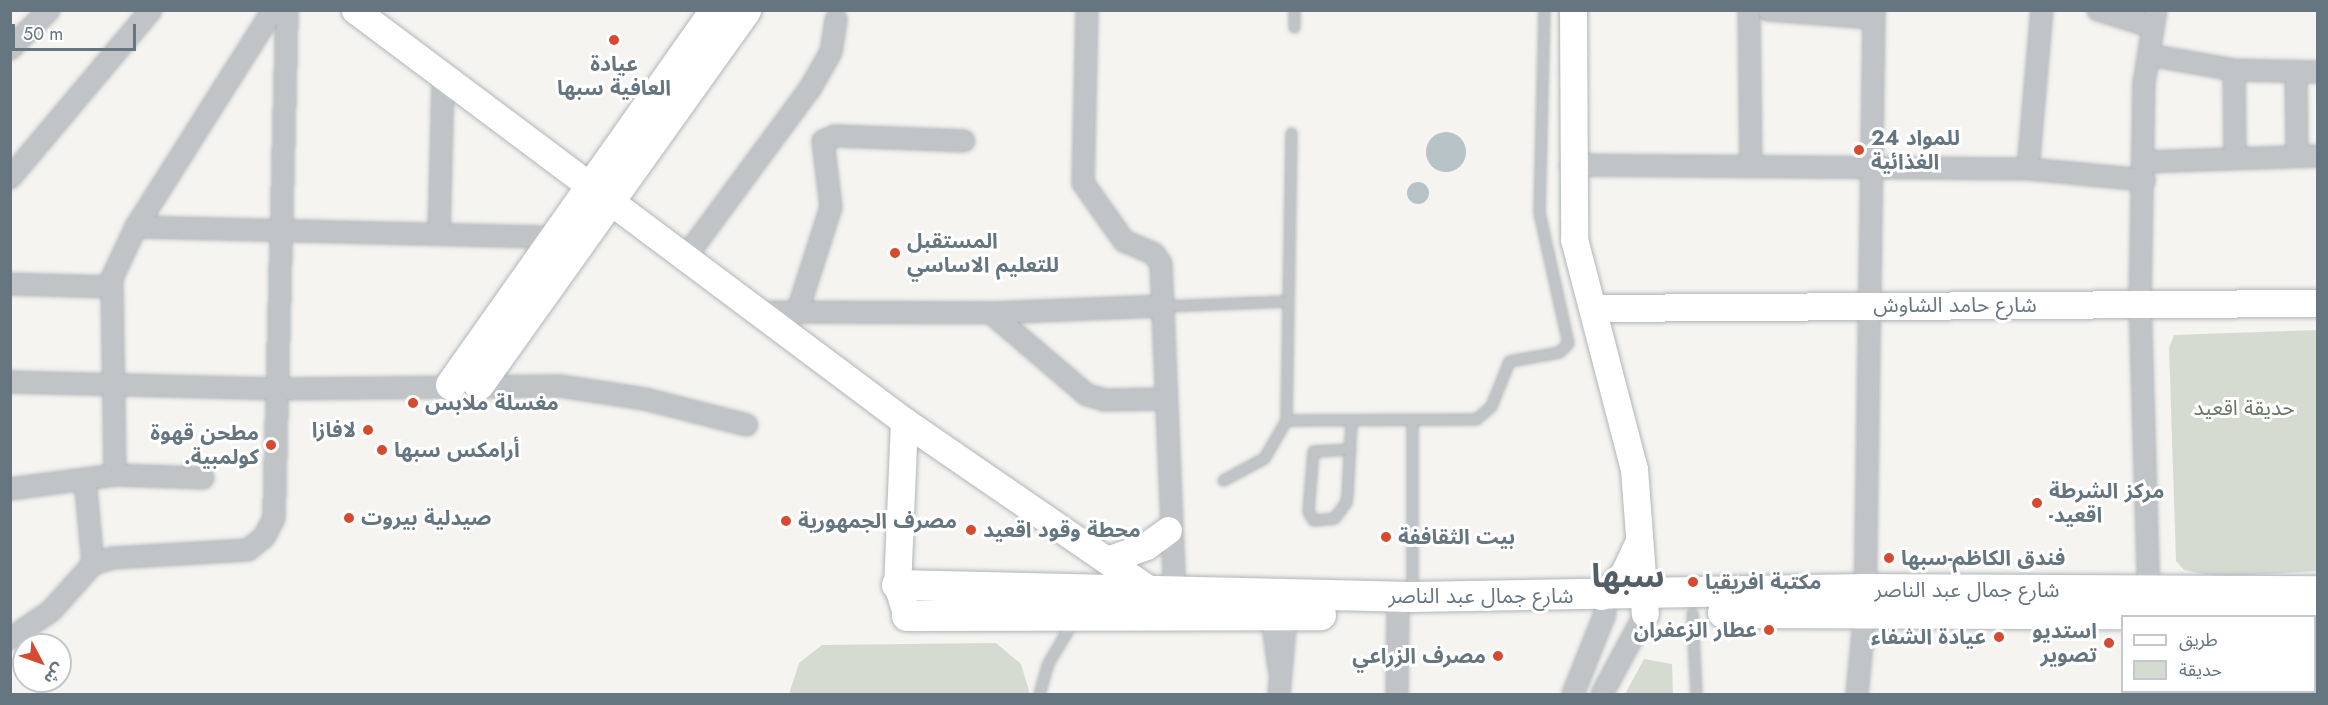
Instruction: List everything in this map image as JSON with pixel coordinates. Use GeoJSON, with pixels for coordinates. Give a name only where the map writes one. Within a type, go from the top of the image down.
{"type":"FeatureCollection","features":[{"type":"Feature","properties":{"kind":"main road"},"geometry":{"type":"LineString","coordinates":[[465,385],[599,194],[735,11]]}},
{"type":"Feature","properties":{"kind":"main road"},"geometry":{"type":"LineString","coordinates":[[465,385],[554,237],[599,194]]}},
{"type":"Feature","properties":{"kind":"main road","name":"شارع جمال عبد الناصر"},"geometry":{"type":"LineString","coordinates":[[897,585],[1165,601],[1279,605],[1603,605],[1865,601],[2149,608],[2254,615]]}},
{"type":"Feature","properties":{"kind":"main road","name":"شارع جمال عبد الناصر"},"geometry":{"type":"LineString","coordinates":[[2149,608],[2318,591]]}},
{"type":"Feature","properties":{"kind":"main road","name":"شارع جمال عبد الناصر"},"geometry":{"type":"LineString","coordinates":[[907,616],[1074,614],[1165,601]]}},
{"type":"Feature","properties":{"kind":"main road","name":"شارع جمال عبد الناصر"},"geometry":{"type":"LineString","coordinates":[[1646,604],[1692,613],[1865,601]]}},
{"type":"Feature","properties":{"kind":"street"},"geometry":{"type":"LineString","coordinates":[[10,49],[49,10]]}},
{"type":"Feature","properties":{"kind":"street"},"geometry":{"type":"LineString","coordinates":[[10,178],[151,10]]}},
{"type":"Feature","properties":{"kind":"street"},"geometry":{"type":"LineString","coordinates":[[115,475],[111,383],[111,287],[136,227],[273,10]]}},
{"type":"Feature","properties":{"kind":"street"},"geometry":{"type":"LineString","coordinates":[[10,639],[51,611],[93,564],[113,558],[248,550],[264,537],[274,518],[281,389],[278,234],[287,10]]}},
{"type":"Feature","properties":{"kind":"street"},"geometry":{"type":"LineString","coordinates":[[355,10],[904,421],[1165,601]]}},
{"type":"Feature","properties":{"kind":"street"},"geometry":{"type":"LineString","coordinates":[[1087,10],[1083,183],[1124,242],[1159,259],[1163,306],[1168,530],[1165,601]]}},
{"type":"Feature","properties":{"kind":"street"},"geometry":{"type":"LineString","coordinates":[[1573,10],[1570,165],[1574,238],[1634,469],[1638,543],[1646,604],[1602,694]]}},
{"type":"Feature","properties":{"kind":"street"},"geometry":{"type":"LineString","coordinates":[[1749,10],[1751,166]]}},
{"type":"Feature","properties":{"kind":"street"},"geometry":{"type":"LineString","coordinates":[[1768,10],[1874,14],[1866,305],[1865,601],[1857,694]]}},
{"type":"Feature","properties":{"kind":"street"},"geometry":{"type":"LineString","coordinates":[[2028,169],[2042,10]]}},
{"type":"Feature","properties":{"kind":"street"},"geometry":{"type":"LineString","coordinates":[[2098,10],[2154,19],[2149,55],[2140,304],[2149,608]]}},
{"type":"Feature","properties":{"kind":"street"},"geometry":{"type":"LineString","coordinates":[[686,258],[811,87],[831,52],[836,19]]}},
{"type":"Feature","properties":{"kind":"street"},"geometry":{"type":"LineString","coordinates":[[2149,55],[2234,70],[2318,72]]}},
{"type":"Feature","properties":{"kind":"street"},"geometry":{"type":"LineString","coordinates":[[2234,70],[2235,158]]}},
{"type":"Feature","properties":{"kind":"street"},"geometry":{"type":"LineString","coordinates":[[2296,72],[2297,156]]}},
{"type":"Feature","properties":{"kind":"street"},"geometry":{"type":"LineString","coordinates":[[439,233],[443,76]]}},
{"type":"Feature","properties":{"kind":"street"},"geometry":{"type":"LineString","coordinates":[[797,312],[831,207],[823,141],[835,136],[964,141]]}},
{"type":"Feature","properties":{"kind":"street"},"geometry":{"type":"LineString","coordinates":[[1570,165],[2144,171],[2235,158],[2318,156]]}},
{"type":"Feature","properties":{"kind":"street"},"geometry":{"type":"LineString","coordinates":[[136,227],[278,234],[439,233],[554,237]]}},
{"type":"Feature","properties":{"kind":"street"},"geometry":{"type":"LineString","coordinates":[[10,284],[111,287]]}},
{"type":"Feature","properties":{"kind":"street","name":"شارع حامد الشاوش"},"geometry":{"type":"LineString","coordinates":[[1593,308],[2318,303]]}},
{"type":"Feature","properties":{"kind":"street"},"geometry":{"type":"LineString","coordinates":[[759,312],[991,313],[1163,306]]}},
{"type":"Feature","properties":{"kind":"street"},"geometry":{"type":"LineString","coordinates":[[991,313],[1087,395],[1105,400],[1165,399]]}},
{"type":"Feature","properties":{"kind":"street"},"geometry":{"type":"LineString","coordinates":[[10,382],[281,389],[465,385],[604,392],[747,425]]}},
{"type":"Feature","properties":{"kind":"street"},"geometry":{"type":"LineString","coordinates":[[904,421],[897,585],[907,616]]}},
{"type":"Feature","properties":{"kind":"street"},"geometry":{"type":"LineString","coordinates":[[10,489],[115,475],[203,478]]}},
{"type":"Feature","properties":{"kind":"street"},"geometry":{"type":"LineString","coordinates":[[85,479],[93,564]]}},
{"type":"Feature","properties":{"kind":"street"},"geometry":{"type":"LineString","coordinates":[[1107,560],[1146,546],[1168,530]]}},
{"type":"Feature","properties":{"kind":"street"},"geometry":{"type":"LineString","coordinates":[[1573,694],[1603,605],[1624,573],[1638,543]]}},
{"type":"Feature","properties":{"kind":"street"},"geometry":{"type":"LineString","coordinates":[[1279,605],[1279,694]]}},
{"type":"Feature","properties":{"kind":"street"},"geometry":{"type":"LineString","coordinates":[[1396,694],[1405,606]]}},
{"type":"Feature","properties":{"kind":"lane"},"geometry":{"type":"LineString","coordinates":[[1294,10],[1294,27]]}},
{"type":"Feature","properties":{"kind":"lane"},"geometry":{"type":"LineString","coordinates":[[1286,420],[1412,421],[1476,418],[1491,406],[1509,361],[1559,352],[1568,343],[1539,212],[1544,10]]}},
{"type":"Feature","properties":{"kind":"lane"},"geometry":{"type":"LineString","coordinates":[[1223,480],[1264,458],[1286,420],[1286,301],[1291,134]]}},
{"type":"Feature","properties":{"kind":"lane"},"geometry":{"type":"LineString","coordinates":[[1163,306],[1286,301]]}},
{"type":"Feature","properties":{"kind":"lane"},"geometry":{"type":"LineString","coordinates":[[1350,448],[1313,451],[1308,511],[1313,520],[1334,518],[1344,508],[1350,448],[1351,421]]}},
{"type":"Feature","properties":{"kind":"lane"},"geometry":{"type":"LineString","coordinates":[[1405,606],[1412,421]]}},
{"type":"Feature","properties":{"kind":"lane"},"geometry":{"type":"LineString","coordinates":[[1692,613],[1696,694]]}},
{"type":"Feature","properties":{"kind":"lane"},"geometry":{"type":"LineString","coordinates":[[1039,694],[1048,663],[1074,614]]}},
{"type":"Feature","properties":{"kind":"green space","name":"حديقة اقعيد"},"geometry":{"type":"Polygon","coordinates":[[[2317,330],[2317,571],[2219,577],[2184,570],[2176,561],[2169,348],[2174,335],[2317,330]]]}},
{"type":"Feature","properties":{"kind":"green space"},"geometry":{"type":"Polygon","coordinates":[[[996,643],[1021,664],[1030,694],[789,694],[799,663],[822,645],[996,643]]]}},
{"type":"Feature","properties":{"kind":"green space"},"geometry":{"type":"Polygon","coordinates":[[[1644,659],[1672,664],[1673,694],[1625,694],[1644,659]]]}},
{"type":"Feature","properties":{"kind":"shaded area"},"geometry":{"type":"Polygon","coordinates":[[[1446,132],[1454,133],[1460,138],[1465,144],[1465,160],[1460,166],[1454,171],[1446,172],[1438,171],[1432,166],[1427,160],[1426,152],[1427,144],[1432,138],[1438,133],[1446,132]]]}},
{"type":"Feature","properties":{"kind":"shaded area"},"geometry":{"type":"Polygon","coordinates":[[[1418,182],[1426,185],[1429,193],[1426,201],[1418,204],[1410,201],[1407,193],[1410,185],[1418,182]]]}},
{"type":"Feature","properties":{"kind":"place","name":"عيادة العافية سبها"},"geometry":{"type":"Point","coordinates":[614,40]}},
{"type":"Feature","properties":{"kind":"place","name":"24 للمواد الغذائية"},"geometry":{"type":"Point","coordinates":[1859,150]}},
{"type":"Feature","properties":{"kind":"place","name":"المستقبل للتعليم الاساسي"},"geometry":{"type":"Point","coordinates":[895,253]}},
{"type":"Feature","properties":{"kind":"place","name":"مغسلة ملابس"},"geometry":{"type":"Point","coordinates":[413,403]}},
{"type":"Feature","properties":{"kind":"place","name":"لافازا"},"geometry":{"type":"Point","coordinates":[368,430]}},
{"type":"Feature","properties":{"kind":"place","name":"مطحن قهوة .كولمبية"},"geometry":{"type":"Point","coordinates":[271,445]}},
{"type":"Feature","properties":{"kind":"place","name":"أرامكس سبها"},"geometry":{"type":"Point","coordinates":[382,450]}},
{"type":"Feature","properties":{"kind":"place","name":"مركز الشرطة -اقعيد"},"geometry":{"type":"Point","coordinates":[2037,503]}},
{"type":"Feature","properties":{"kind":"place","name":"صيدلية بيروت"},"geometry":{"type":"Point","coordinates":[349,518]}},
{"type":"Feature","properties":{"kind":"place","name":"مصرف الجمهورية"},"geometry":{"type":"Point","coordinates":[786,521]}},
{"type":"Feature","properties":{"kind":"place","name":"محطة وقود اقعيد"},"geometry":{"type":"Point","coordinates":[971,530]}},
{"type":"Feature","properties":{"kind":"place","name":"بيت الثقاففة"},"geometry":{"type":"Point","coordinates":[1386,537]}},
{"type":"Feature","properties":{"kind":"place","name":"فندق الكاظم-سبها"},"geometry":{"type":"Point","coordinates":[1889,558]}},
{"type":"Feature","properties":{"kind":"place","name":"مكتبة افريقيا"},"geometry":{"type":"Point","coordinates":[1693,582]}},
{"type":"Feature","properties":{"kind":"place","name":"عطار الزعفران"},"geometry":{"type":"Point","coordinates":[1769,630]}},
{"type":"Feature","properties":{"kind":"place","name":"عيادة الشفاء"},"geometry":{"type":"Point","coordinates":[1999,637]}},
{"type":"Feature","properties":{"kind":"place","name":"استديو تصوير"},"geometry":{"type":"Point","coordinates":[2109,643]}},
{"type":"Feature","properties":{"kind":"place","name":"مصرف الزراعي"},"geometry":{"type":"Point","coordinates":[1498,656]}},
{"type":"Feature","properties":{"kind":"district","name":"سبها"},"geometry":{"type":"Point","coordinates":[1628,576]}}]}
